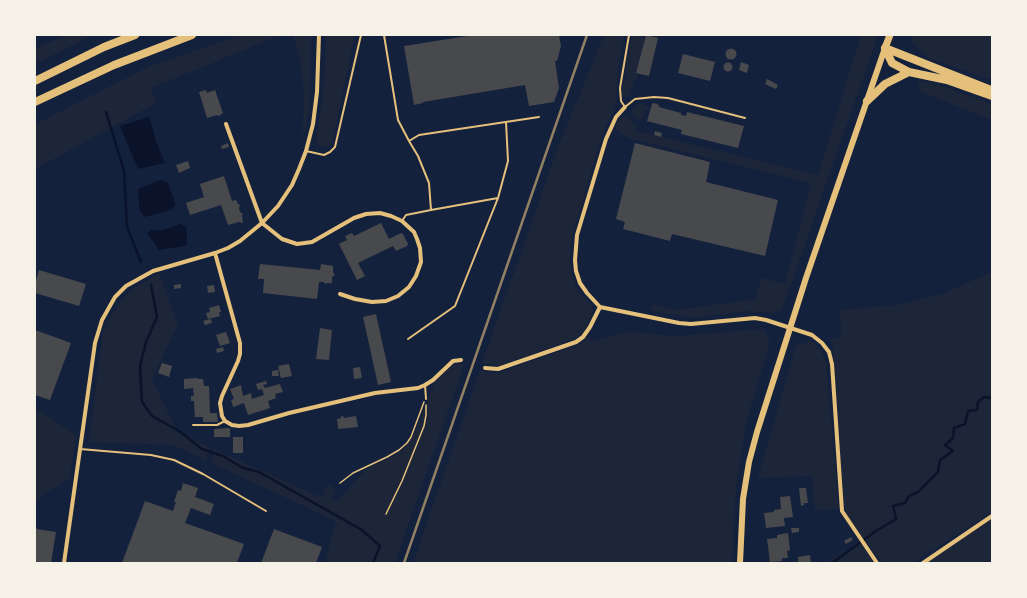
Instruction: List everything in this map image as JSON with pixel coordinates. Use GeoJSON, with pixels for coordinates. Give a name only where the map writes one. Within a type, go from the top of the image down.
{"type":"FeatureCollection","features":[{"type":"Feature","properties":{"kind":"highway"},"geometry":{"type":"LineString","coordinates":[[35,81],[135,35]]}},
{"type":"Feature","properties":{"kind":"highway"},"geometry":{"type":"LineString","coordinates":[[35,102],[114,65],[192,35]]}},
{"type":"Feature","properties":{"kind":"highway"},"geometry":{"type":"LineString","coordinates":[[886,48],[892,63],[908,72],[947,80],[992,96]]}},
{"type":"Feature","properties":{"kind":"highway"},"geometry":{"type":"LineString","coordinates":[[886,48],[992,90]]}},
{"type":"Feature","properties":{"kind":"highway"},"geometry":{"type":"LineString","coordinates":[[867,101],[885,84],[908,72]]}},
{"type":"Feature","properties":{"kind":"main road"},"geometry":{"type":"LineString","coordinates":[[740,561],[743,499],[749,462],[790,327],[890,35]]}},
{"type":"Feature","properties":{"kind":"street"},"geometry":{"type":"LineString","coordinates":[[64,563],[95,343],[102,320],[115,297],[126,286],[153,271],[228,248],[240,241],[262,223],[278,206],[288,192],[306,151],[316,108],[319,35]]}},
{"type":"Feature","properties":{"kind":"street"},"geometry":{"type":"LineString","coordinates":[[625,107],[614,122],[606,140],[580,223],[575,248],[576,271],[580,283],[600,307],[679,323],[698,324],[755,318],[790,327],[812,335],[822,343],[829,352],[832,364],[842,511],[877,563]]}},
{"type":"Feature","properties":{"kind":"street"},"geometry":{"type":"LineString","coordinates":[[226,124],[262,223],[282,239],[297,244],[312,242],[354,218],[366,214],[380,213],[402,221],[418,239],[421,255],[419,269],[409,287],[398,296],[386,301],[366,301],[340,294]]}},
{"type":"Feature","properties":{"kind":"street"},"geometry":{"type":"LineString","coordinates":[[215,253],[240,343],[240,354],[238,361],[220,403],[222,416],[225,421],[232,425],[248,425],[274,416],[361,396],[425,386],[453,361],[461,360]]}},
{"type":"Feature","properties":{"kind":"street"},"geometry":{"type":"LineString","coordinates":[[485,368],[498,369],[576,342],[584,337],[600,307]]}},
{"type":"Feature","properties":{"kind":"street"},"geometry":{"type":"LineString","coordinates":[[923,563],[992,516]]}},
{"type":"Feature","properties":{"kind":"lane"},"geometry":{"type":"LineString","coordinates":[[306,151],[324,155],[330,152],[335,146],[361,35]]}},
{"type":"Feature","properties":{"kind":"lane"},"geometry":{"type":"LineString","coordinates":[[384,35],[398,120],[408,141],[418,156],[428,183],[431,210]]}},
{"type":"Feature","properties":{"kind":"lane"},"geometry":{"type":"LineString","coordinates":[[629,35],[619,96],[625,107],[635,99],[654,97],[668,98],[745,118]]}},
{"type":"Feature","properties":{"kind":"lane"},"geometry":{"type":"LineString","coordinates":[[408,141],[420,135],[539,117]]}},
{"type":"Feature","properties":{"kind":"lane"},"geometry":{"type":"LineString","coordinates":[[408,339],[455,306],[498,198],[508,161],[506,122]]}},
{"type":"Feature","properties":{"kind":"lane"},"geometry":{"type":"LineString","coordinates":[[402,221],[406,214],[498,198]]}},
{"type":"Feature","properties":{"kind":"lane"},"geometry":{"type":"LineString","coordinates":[[425,386],[426,399]]}},
{"type":"Feature","properties":{"kind":"lane"},"geometry":{"type":"LineString","coordinates":[[193,425],[217,425],[225,421]]}},
{"type":"Feature","properties":{"kind":"lane"},"geometry":{"type":"LineString","coordinates":[[80,449],[151,455],[174,460],[203,474],[266,511]]}},
{"type":"Feature","properties":{"kind":"path"},"geometry":{"type":"LineString","coordinates":[[340,483],[353,473],[387,458],[407,443],[411,437],[426,399]]}},
{"type":"Feature","properties":{"kind":"path"},"geometry":{"type":"LineString","coordinates":[[386,514],[402,481],[424,426],[426,399]]}},
{"type":"Feature","properties":{"kind":"shaded area"},"geometry":{"type":"Polygon","coordinates":[[[67,35],[93,35],[35,64],[35,48],[67,35]]]}},
{"type":"Feature","properties":{"kind":"shaded area"},"geometry":{"type":"Polygon","coordinates":[[[241,35],[281,35],[151,88],[156,103],[37,168],[35,174],[35,124],[148,67],[241,35]]]}},
{"type":"Feature","properties":{"kind":"shaded area"},"geometry":{"type":"Polygon","coordinates":[[[293,35],[311,35],[311,80],[309,109],[305,132],[302,131],[304,107],[303,81],[300,60],[293,35]]]}},
{"type":"Feature","properties":{"kind":"shaded area"},"geometry":{"type":"Polygon","coordinates":[[[325,35],[355,35],[333,139],[330,145],[320,146],[316,141],[323,94],[326,54],[325,35]]]}},
{"type":"Feature","properties":{"kind":"shaded area"},"geometry":{"type":"Polygon","coordinates":[[[604,35],[624,35],[618,68],[615,109],[604,130],[575,226],[571,244],[570,261],[572,276],[579,292],[592,305],[592,313],[587,327],[582,334],[574,339],[498,366],[482,363],[560,142],[604,35]]]}},
{"type":"Feature","properties":{"kind":"shaded area"},"geometry":{"type":"Polygon","coordinates":[[[632,35],[645,35],[636,73],[638,80],[635,79],[630,95],[625,97],[622,95],[621,91],[626,73],[632,35]]]}},
{"type":"Feature","properties":{"kind":"shaded area"},"geometry":{"type":"Polygon","coordinates":[[[861,35],[878,35],[782,310],[773,313],[745,311],[701,317],[688,317],[653,311],[651,309],[652,304],[677,310],[749,300],[755,301],[761,278],[785,284],[811,183],[628,138],[616,130],[616,125],[619,119],[622,116],[628,117],[637,127],[636,131],[818,175],[861,35]]]}},
{"type":"Feature","properties":{"kind":"shaded area"},"geometry":{"type":"Polygon","coordinates":[[[911,35],[992,35],[992,80],[930,59],[912,42],[911,35]]]}},
{"type":"Feature","properties":{"kind":"shaded area"},"geometry":{"type":"Polygon","coordinates":[[[917,80],[942,86],[992,104],[992,120],[921,92],[917,80]]]}},
{"type":"Feature","properties":{"kind":"shaded area"},"geometry":{"type":"Polygon","coordinates":[[[639,104],[650,106],[649,110],[645,109],[643,117],[640,120],[635,118],[631,111],[636,105],[639,104]]]}},
{"type":"Feature","properties":{"kind":"shaded area"},"geometry":{"type":"Polygon","coordinates":[[[149,117],[156,142],[165,163],[138,169],[120,126],[149,117]]]}},
{"type":"Feature","properties":{"kind":"shaded area"},"geometry":{"type":"Polygon","coordinates":[[[160,180],[168,183],[175,206],[170,210],[145,217],[139,208],[138,189],[160,180]]]}},
{"type":"Feature","properties":{"kind":"shaded area"},"geometry":{"type":"Polygon","coordinates":[[[180,224],[186,227],[187,244],[185,246],[159,250],[147,233],[151,230],[160,231],[180,224]]]}},
{"type":"Feature","properties":{"kind":"shaded area"},"geometry":{"type":"Polygon","coordinates":[[[992,272],[992,512],[913,563],[882,563],[847,518],[843,501],[832,339],[841,337],[840,310],[898,305],[942,294],[992,272]]]}},
{"type":"Feature","properties":{"kind":"shaded area"},"geometry":{"type":"Polygon","coordinates":[[[159,273],[178,324],[152,379],[178,433],[210,447],[205,460],[173,445],[89,442],[103,330],[116,306],[134,288],[159,273]]]}},
{"type":"Feature","properties":{"kind":"shaded area"},"geometry":{"type":"Polygon","coordinates":[[[764,329],[770,343],[747,419],[736,486],[732,563],[413,563],[480,370],[492,373],[501,372],[579,344],[588,336],[591,341],[628,332],[675,336],[764,329]]]}},
{"type":"Feature","properties":{"kind":"shaded area"},"geometry":{"type":"Polygon","coordinates":[[[812,341],[820,349],[826,362],[839,509],[815,511],[812,476],[758,478],[796,345],[812,341]]]}},
{"type":"Feature","properties":{"kind":"shaded area"},"geometry":{"type":"Polygon","coordinates":[[[458,364],[464,365],[395,563],[325,563],[336,521],[211,463],[214,449],[322,498],[328,484],[336,489],[332,498],[337,501],[367,468],[402,450],[412,438],[435,382],[449,367],[458,364]]]}},
{"type":"Feature","properties":{"kind":"shaded area"},"geometry":{"type":"Polygon","coordinates":[[[35,408],[76,435],[70,478],[45,494],[35,503],[35,408]]]}},
{"type":"Feature","properties":{"kind":"shaded area"},"geometry":{"type":"Polygon","coordinates":[[[992,519],[992,563],[927,563],[983,524],[992,519]]]}},
{"type":"Feature","properties":{"kind":"shaded area"},"geometry":{"type":"Polygon","coordinates":[[[859,541],[874,563],[827,563],[859,541]]]}},
{"type":"Feature","properties":{"kind":"building"},"geometry":{"type":"Polygon","coordinates":[[[474,35],[559,35],[561,46],[557,61],[555,61],[559,88],[554,102],[529,106],[525,85],[423,102],[414,105],[404,46],[474,35]]]}},
{"type":"Feature","properties":{"kind":"building"},"geometry":{"type":"Polygon","coordinates":[[[646,35],[658,38],[649,76],[636,73],[646,35]]]}},
{"type":"Feature","properties":{"kind":"building"},"geometry":{"type":"Polygon","coordinates":[[[731,48],[735,50],[737,54],[735,58],[731,60],[727,58],[725,54],[727,50],[731,48]]]}},
{"type":"Feature","properties":{"kind":"building"},"geometry":{"type":"Polygon","coordinates":[[[683,54],[715,62],[710,81],[678,73],[683,54]]]}},
{"type":"Feature","properties":{"kind":"building"},"geometry":{"type":"Polygon","coordinates":[[[728,62],[733,67],[728,72],[723,67],[728,62]]]}},
{"type":"Feature","properties":{"kind":"building"},"geometry":{"type":"Polygon","coordinates":[[[741,62],[749,65],[747,73],[739,70],[741,62]]]}},
{"type":"Feature","properties":{"kind":"building"},"geometry":{"type":"Polygon","coordinates":[[[767,79],[778,85],[776,89],[765,84],[767,79]]]}},
{"type":"Feature","properties":{"kind":"building"},"geometry":{"type":"Polygon","coordinates":[[[206,90],[207,93],[215,90],[223,113],[219,116],[217,115],[207,118],[199,92],[206,90]]]}},
{"type":"Feature","properties":{"kind":"building"},"geometry":{"type":"Polygon","coordinates":[[[653,103],[658,104],[659,107],[681,113],[681,115],[686,116],[687,112],[744,126],[738,148],[681,134],[682,130],[647,121],[653,103]]]}},
{"type":"Feature","properties":{"kind":"building"},"geometry":{"type":"Polygon","coordinates":[[[655,131],[662,133],[661,137],[654,135],[655,131]]]}},
{"type":"Feature","properties":{"kind":"building"},"geometry":{"type":"Polygon","coordinates":[[[228,143],[229,147],[222,149],[221,146],[228,143]]]}},
{"type":"Feature","properties":{"kind":"building"},"geometry":{"type":"Polygon","coordinates":[[[635,143],[710,162],[706,182],[778,200],[765,256],[672,234],[670,241],[623,229],[625,222],[616,219],[635,143]]]}},
{"type":"Feature","properties":{"kind":"building"},"geometry":{"type":"Polygon","coordinates":[[[188,161],[190,168],[179,173],[176,165],[188,161]]]}},
{"type":"Feature","properties":{"kind":"building"},"geometry":{"type":"Polygon","coordinates":[[[224,176],[232,201],[236,200],[240,205],[240,212],[243,214],[242,223],[239,222],[228,225],[221,205],[190,215],[186,203],[204,197],[200,184],[224,176]]]}},
{"type":"Feature","properties":{"kind":"building"},"geometry":{"type":"Polygon","coordinates":[[[381,223],[389,239],[401,233],[408,244],[407,246],[396,251],[393,246],[358,263],[365,276],[357,280],[339,244],[347,240],[345,236],[352,233],[354,236],[381,223]]]}},
{"type":"Feature","properties":{"kind":"building"},"geometry":{"type":"Polygon","coordinates":[[[260,264],[320,270],[321,264],[333,266],[333,272],[335,275],[332,277],[332,283],[325,284],[324,282],[319,282],[317,299],[263,293],[264,279],[258,279],[260,264]]]}},
{"type":"Feature","properties":{"kind":"building"},"geometry":{"type":"Polygon","coordinates":[[[39,270],[86,284],[79,306],[35,293],[35,284],[39,270]]]}},
{"type":"Feature","properties":{"kind":"building"},"geometry":{"type":"Polygon","coordinates":[[[181,284],[181,288],[174,289],[174,285],[181,284]]]}},
{"type":"Feature","properties":{"kind":"building"},"geometry":{"type":"Polygon","coordinates":[[[214,285],[215,292],[208,293],[207,286],[214,285]]]}},
{"type":"Feature","properties":{"kind":"building"},"geometry":{"type":"Polygon","coordinates":[[[219,305],[221,312],[219,312],[220,316],[208,319],[206,313],[210,312],[209,308],[219,305]]]}},
{"type":"Feature","properties":{"kind":"building"},"geometry":{"type":"Polygon","coordinates":[[[376,314],[391,382],[378,385],[363,317],[376,314]]]}},
{"type":"Feature","properties":{"kind":"building"},"geometry":{"type":"Polygon","coordinates":[[[211,319],[212,323],[205,325],[203,321],[211,319]]]}},
{"type":"Feature","properties":{"kind":"building"},"geometry":{"type":"Polygon","coordinates":[[[320,328],[332,330],[329,360],[316,359],[320,328]]]}},
{"type":"Feature","properties":{"kind":"building"},"geometry":{"type":"Polygon","coordinates":[[[35,330],[71,343],[50,400],[35,395],[35,330]]]}},
{"type":"Feature","properties":{"kind":"building"},"geometry":{"type":"Polygon","coordinates":[[[226,332],[230,343],[220,346],[216,335],[226,332]]]}},
{"type":"Feature","properties":{"kind":"building"},"geometry":{"type":"Polygon","coordinates":[[[223,347],[224,351],[217,353],[216,349],[223,347]]]}},
{"type":"Feature","properties":{"kind":"building"},"geometry":{"type":"Polygon","coordinates":[[[162,363],[172,366],[169,377],[158,373],[162,363]]]}},
{"type":"Feature","properties":{"kind":"building"},"geometry":{"type":"Polygon","coordinates":[[[289,364],[292,376],[281,378],[278,366],[289,364]]]}},
{"type":"Feature","properties":{"kind":"building"},"geometry":{"type":"Polygon","coordinates":[[[360,367],[362,378],[354,379],[353,368],[360,367]]]}},
{"type":"Feature","properties":{"kind":"building"},"geometry":{"type":"Polygon","coordinates":[[[278,370],[279,376],[272,376],[272,371],[278,370]]]}},
{"type":"Feature","properties":{"kind":"building"},"geometry":{"type":"Polygon","coordinates":[[[184,379],[203,379],[204,386],[209,386],[210,413],[217,413],[218,422],[203,422],[203,417],[195,417],[194,401],[191,401],[191,396],[194,396],[193,388],[184,389],[184,379]]]}},
{"type":"Feature","properties":{"kind":"building"},"geometry":{"type":"Polygon","coordinates":[[[266,381],[267,384],[263,385],[265,388],[280,384],[283,392],[275,394],[276,398],[268,401],[270,408],[248,415],[244,403],[233,407],[231,400],[234,399],[230,389],[241,385],[243,396],[251,393],[252,399],[264,395],[262,389],[258,390],[256,384],[266,381]]]}},
{"type":"Feature","properties":{"kind":"building"},"geometry":{"type":"Polygon","coordinates":[[[341,416],[344,418],[356,416],[358,427],[338,429],[337,419],[341,418],[341,416]]]}},
{"type":"Feature","properties":{"kind":"building"},"geometry":{"type":"Polygon","coordinates":[[[230,428],[230,437],[214,437],[214,429],[230,428]]]}},
{"type":"Feature","properties":{"kind":"building"},"geometry":{"type":"Polygon","coordinates":[[[233,437],[243,437],[243,453],[233,453],[233,437]]]}},
{"type":"Feature","properties":{"kind":"building"},"geometry":{"type":"Polygon","coordinates":[[[183,483],[198,488],[195,497],[214,504],[210,515],[191,508],[185,523],[244,544],[237,563],[122,563],[145,501],[173,511],[178,490],[181,491],[183,483]]]}},
{"type":"Feature","properties":{"kind":"building"},"geometry":{"type":"Polygon","coordinates":[[[799,488],[806,488],[808,503],[804,503],[804,505],[801,506],[799,488]]]}},
{"type":"Feature","properties":{"kind":"building"},"geometry":{"type":"Polygon","coordinates":[[[790,496],[793,517],[784,518],[785,526],[766,528],[764,513],[774,512],[774,510],[781,509],[780,497],[790,496]]]}},
{"type":"Feature","properties":{"kind":"building"},"geometry":{"type":"Polygon","coordinates":[[[35,526],[37,529],[56,532],[51,563],[35,563],[35,526]]]}},
{"type":"Feature","properties":{"kind":"building"},"geometry":{"type":"Polygon","coordinates":[[[791,528],[799,528],[799,532],[792,533],[791,528]]]}},
{"type":"Feature","properties":{"kind":"building"},"geometry":{"type":"Polygon","coordinates":[[[274,529],[322,547],[316,563],[261,563],[274,529]]]}},
{"type":"Feature","properties":{"kind":"building"},"geometry":{"type":"Polygon","coordinates":[[[788,533],[790,550],[787,551],[788,558],[782,558],[782,561],[770,562],[767,539],[777,538],[777,535],[788,533]]]}},
{"type":"Feature","properties":{"kind":"building"},"geometry":{"type":"Polygon","coordinates":[[[851,537],[853,540],[846,544],[844,541],[851,537]]]}},
{"type":"Feature","properties":{"kind":"building"},"geometry":{"type":"Polygon","coordinates":[[[810,555],[811,563],[798,563],[798,557],[810,555]]]}},
{"type":"Feature","properties":{"kind":"waterway"},"geometry":{"type":"LineString","coordinates":[[106,112],[124,171],[127,227],[141,262]]}},
{"type":"Feature","properties":{"kind":"waterway"},"geometry":{"type":"LineString","coordinates":[[151,285],[157,317],[146,342],[140,366],[142,402],[152,416],[179,431],[202,449],[223,456],[243,468],[259,472],[362,530],[380,546],[373,563]]}},
{"type":"Feature","properties":{"kind":"waterway"},"geometry":{"type":"LineString","coordinates":[[832,563],[876,531],[896,519],[893,506],[905,503],[909,496],[918,492],[938,472],[940,460],[953,451],[945,445],[953,438],[954,428],[965,424],[968,411],[977,410],[978,402],[984,397],[992,398]]}},
{"type":"Feature","properties":{"kind":"railway"},"geometry":{"type":"LineString","coordinates":[[404,563],[587,35]]}}]}
